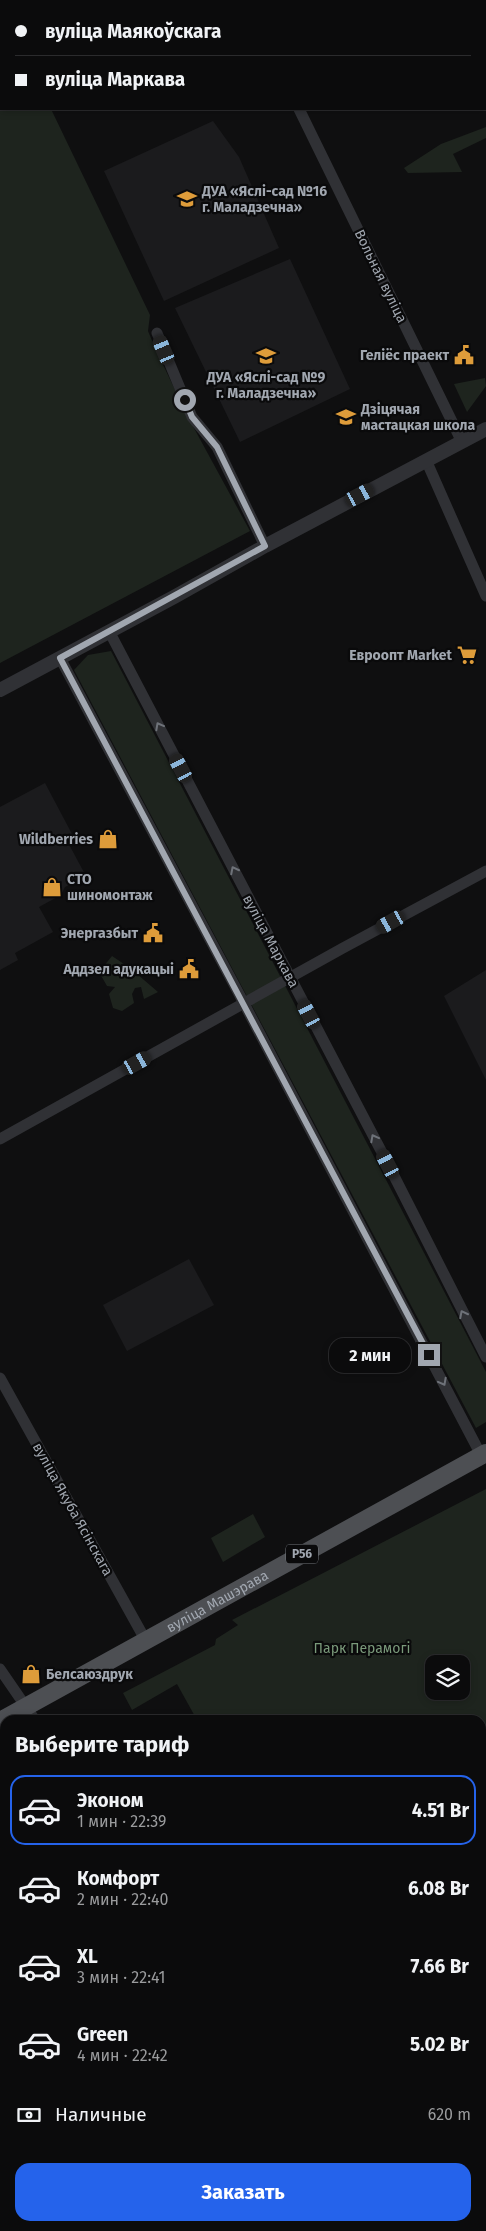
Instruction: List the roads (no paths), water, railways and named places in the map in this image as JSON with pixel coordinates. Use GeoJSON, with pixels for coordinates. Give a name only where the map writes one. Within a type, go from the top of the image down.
{"type":"FeatureCollection","features":[{"type":"Feature","properties":{"kind":"main road","name":"вуліца Машэрава"},"geometry":{"type":"LineString","coordinates":[[31,1713],[146,1641],[484,1454]]}},
{"type":"Feature","properties":{"kind":"street","name":"Вольная вуліца"},"geometry":{"type":"LineString","coordinates":[[299,110],[462,442]]}},
{"type":"Feature","properties":{"kind":"street"},"geometry":{"type":"LineString","coordinates":[[157,333],[192,417],[217,447],[265,546]]}},
{"type":"Feature","properties":{"kind":"street"},"geometry":{"type":"LineString","coordinates":[[0,690],[486,429]]}},
{"type":"Feature","properties":{"kind":"street"},"geometry":{"type":"LineString","coordinates":[[426,460],[486,596]]}},
{"type":"Feature","properties":{"kind":"street","name":"вуліца Маркава"},"geometry":{"type":"LineString","coordinates":[[109,631],[388,1164],[486,1357]]}},
{"type":"Feature","properties":{"kind":"street"},"geometry":{"type":"LineString","coordinates":[[60,658],[484,1454]]}},
{"type":"Feature","properties":{"kind":"street"},"geometry":{"type":"LineString","coordinates":[[0,1139],[486,871]]}},
{"type":"Feature","properties":{"kind":"street","name":"вуліца Якуба Ясінскага"},"geometry":{"type":"LineString","coordinates":[[0,1378],[146,1641]]}},
{"type":"Feature","properties":{"kind":"street"},"geometry":{"type":"LineString","coordinates":[[0,1669],[31,1713]]}},
{"type":"Feature","properties":{"kind":"place","name":"ДУА «Яслі-сад №16 г. Маладзечна»"},"geometry":{"type":"Point","coordinates":[187,199]}},
{"type":"Feature","properties":{"kind":"place","name":"Геліёс праект"},"geometry":{"type":"Point","coordinates":[464,355]}},
{"type":"Feature","properties":{"kind":"place","name":"ДУА «Яслі-сад №9 г. Маладзечна»"},"geometry":{"type":"Point","coordinates":[266,356]}},
{"type":"Feature","properties":{"kind":"place","name":"Дзіцячая мастацкая школа"},"geometry":{"type":"Point","coordinates":[346,417]}},
{"type":"Feature","properties":{"kind":"place","name":"Евроопт Market"},"geometry":{"type":"Point","coordinates":[467,655]}},
{"type":"Feature","properties":{"kind":"place","name":"Wildberries"},"geometry":{"type":"Point","coordinates":[108,839]}},
{"type":"Feature","properties":{"kind":"place","name":"СТО шиномонтаж"},"geometry":{"type":"Point","coordinates":[52,887]}},
{"type":"Feature","properties":{"kind":"place","name":"Энергазбыт"},"geometry":{"type":"Point","coordinates":[153,933]}},
{"type":"Feature","properties":{"kind":"place","name":"Аддзел адукацыі"},"geometry":{"type":"Point","coordinates":[189,969]}},
{"type":"Feature","properties":{"kind":"place","name":"Белсаюздрук"},"geometry":{"type":"Point","coordinates":[31,1674]}},
{"type":"Feature","properties":{"kind":"park label","name":"Парк Перамогі"},"geometry":{"type":"Point","coordinates":[362,1648]}}]}
